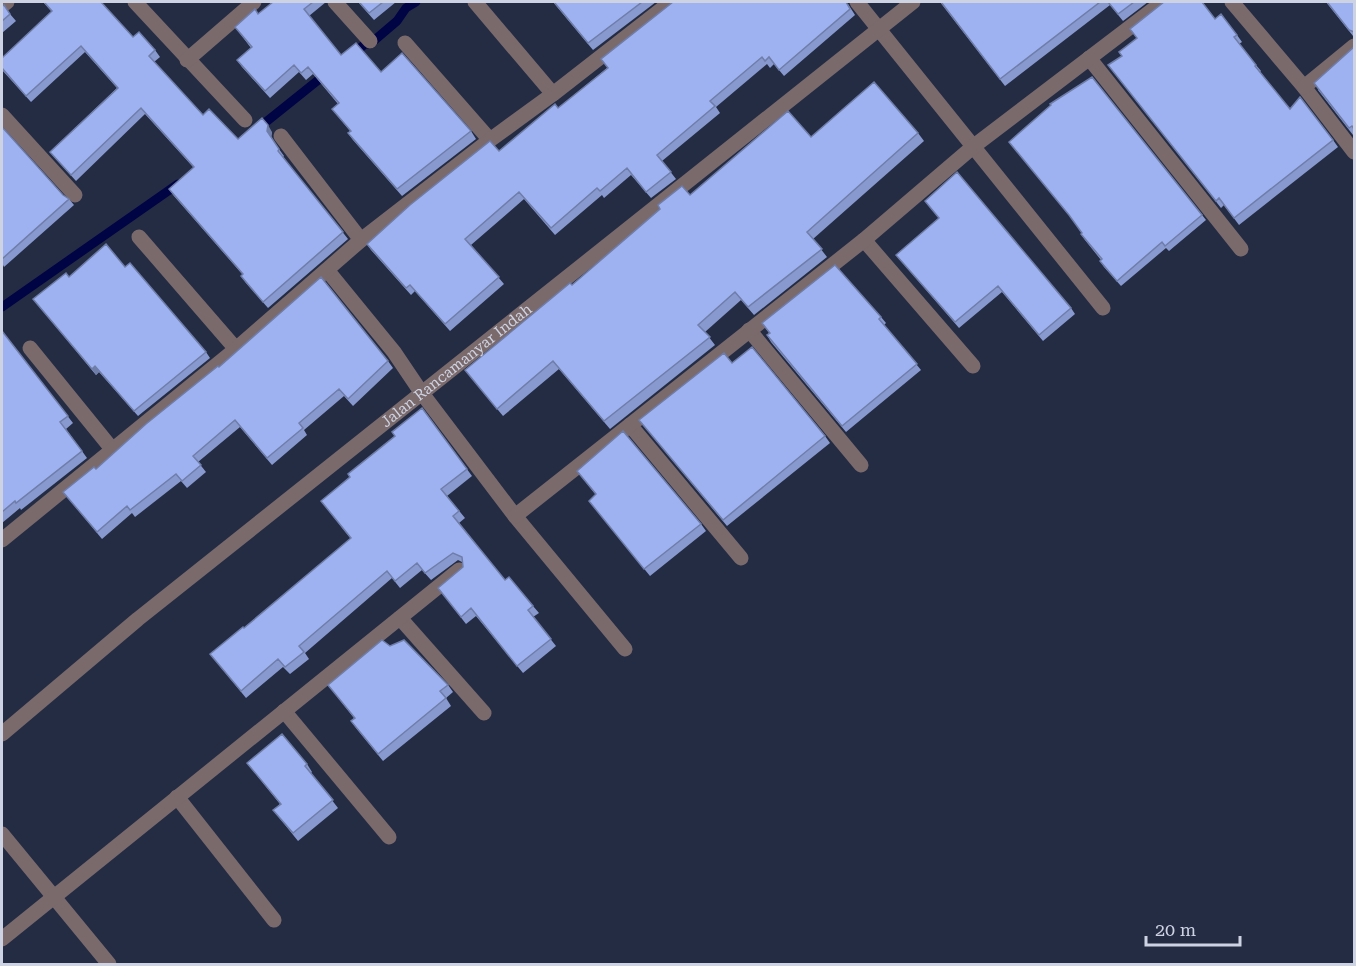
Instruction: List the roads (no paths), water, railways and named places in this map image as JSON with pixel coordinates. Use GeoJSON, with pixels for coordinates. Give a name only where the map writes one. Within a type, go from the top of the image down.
{"type":"FeatureCollection","features":[{"type":"Feature","properties":{"kind":"street"},"geometry":{"type":"LineString","coordinates":[[2,6],[7,2]]}},
{"type":"Feature","properties":{"kind":"street"},"geometry":{"type":"LineString","coordinates":[[135,2],[245,120]]}},
{"type":"Feature","properties":{"kind":"street"},"geometry":{"type":"LineString","coordinates":[[187,60],[254,2]]}},
{"type":"Feature","properties":{"kind":"street"},"geometry":{"type":"LineString","coordinates":[[335,2],[370,41]]}},
{"type":"Feature","properties":{"kind":"street"},"geometry":{"type":"LineString","coordinates":[[475,2],[553,94]]}},
{"type":"Feature","properties":{"kind":"street"},"geometry":{"type":"LineString","coordinates":[[3,536],[236,349],[361,240],[671,2]]}},
{"type":"Feature","properties":{"kind":"street"},"geometry":{"type":"LineString","coordinates":[[857,2],[1102,308]]}},
{"type":"Feature","properties":{"kind":"street","name":"Jalan Rancamanyar Indah"},"geometry":{"type":"LineString","coordinates":[[2,734],[138,619],[913,2]]}},
{"type":"Feature","properties":{"kind":"street"},"geometry":{"type":"LineString","coordinates":[[516,516],[864,240],[974,146],[1163,2]]}},
{"type":"Feature","properties":{"kind":"street"},"geometry":{"type":"LineString","coordinates":[[1232,2],[1304,87],[1354,152]]}},
{"type":"Feature","properties":{"kind":"street"},"geometry":{"type":"LineString","coordinates":[[405,43],[490,140]]}},
{"type":"Feature","properties":{"kind":"street"},"geometry":{"type":"LineString","coordinates":[[1304,87],[1354,46]]}},
{"type":"Feature","properties":{"kind":"street"},"geometry":{"type":"LineString","coordinates":[[1089,58],[1241,249]]}},
{"type":"Feature","properties":{"kind":"street"},"geometry":{"type":"LineString","coordinates":[[2,115],[75,195]]}},
{"type":"Feature","properties":{"kind":"street"},"geometry":{"type":"LineString","coordinates":[[281,136],[361,240]]}},
{"type":"Feature","properties":{"kind":"street"},"geometry":{"type":"LineString","coordinates":[[139,237],[236,349]]}},
{"type":"Feature","properties":{"kind":"street"},"geometry":{"type":"LineString","coordinates":[[864,240],[973,366]]}},
{"type":"Feature","properties":{"kind":"street"},"geometry":{"type":"LineString","coordinates":[[327,270],[394,352],[516,516],[626,649]]}},
{"type":"Feature","properties":{"kind":"street"},"geometry":{"type":"LineString","coordinates":[[749,330],[861,465]]}},
{"type":"Feature","properties":{"kind":"street"},"geometry":{"type":"LineString","coordinates":[[30,348],[112,449]]}},
{"type":"Feature","properties":{"kind":"street"},"geometry":{"type":"LineString","coordinates":[[630,425],[741,558]]}},
{"type":"Feature","properties":{"kind":"street"},"geometry":{"type":"LineString","coordinates":[[2,939],[459,570]]}},
{"type":"Feature","properties":{"kind":"street"},"geometry":{"type":"LineString","coordinates":[[400,618],[484,713]]}},
{"type":"Feature","properties":{"kind":"street"},"geometry":{"type":"LineString","coordinates":[[284,711],[389,837]]}},
{"type":"Feature","properties":{"kind":"street"},"geometry":{"type":"LineString","coordinates":[[177,797],[274,921]]}},
{"type":"Feature","properties":{"kind":"street"},"geometry":{"type":"LineString","coordinates":[[2,834],[108,964]]}},
{"type":"Feature","properties":{"kind":"waterway"},"geometry":{"type":"LineString","coordinates":[[353,54],[365,44],[370,44],[397,21],[406,8],[416,2]]}},
{"type":"Feature","properties":{"kind":"waterway"},"geometry":{"type":"LineString","coordinates":[[256,130],[327,73]]}},
{"type":"Feature","properties":{"kind":"waterway"},"geometry":{"type":"LineString","coordinates":[[2,307],[178,184]]}}]}
